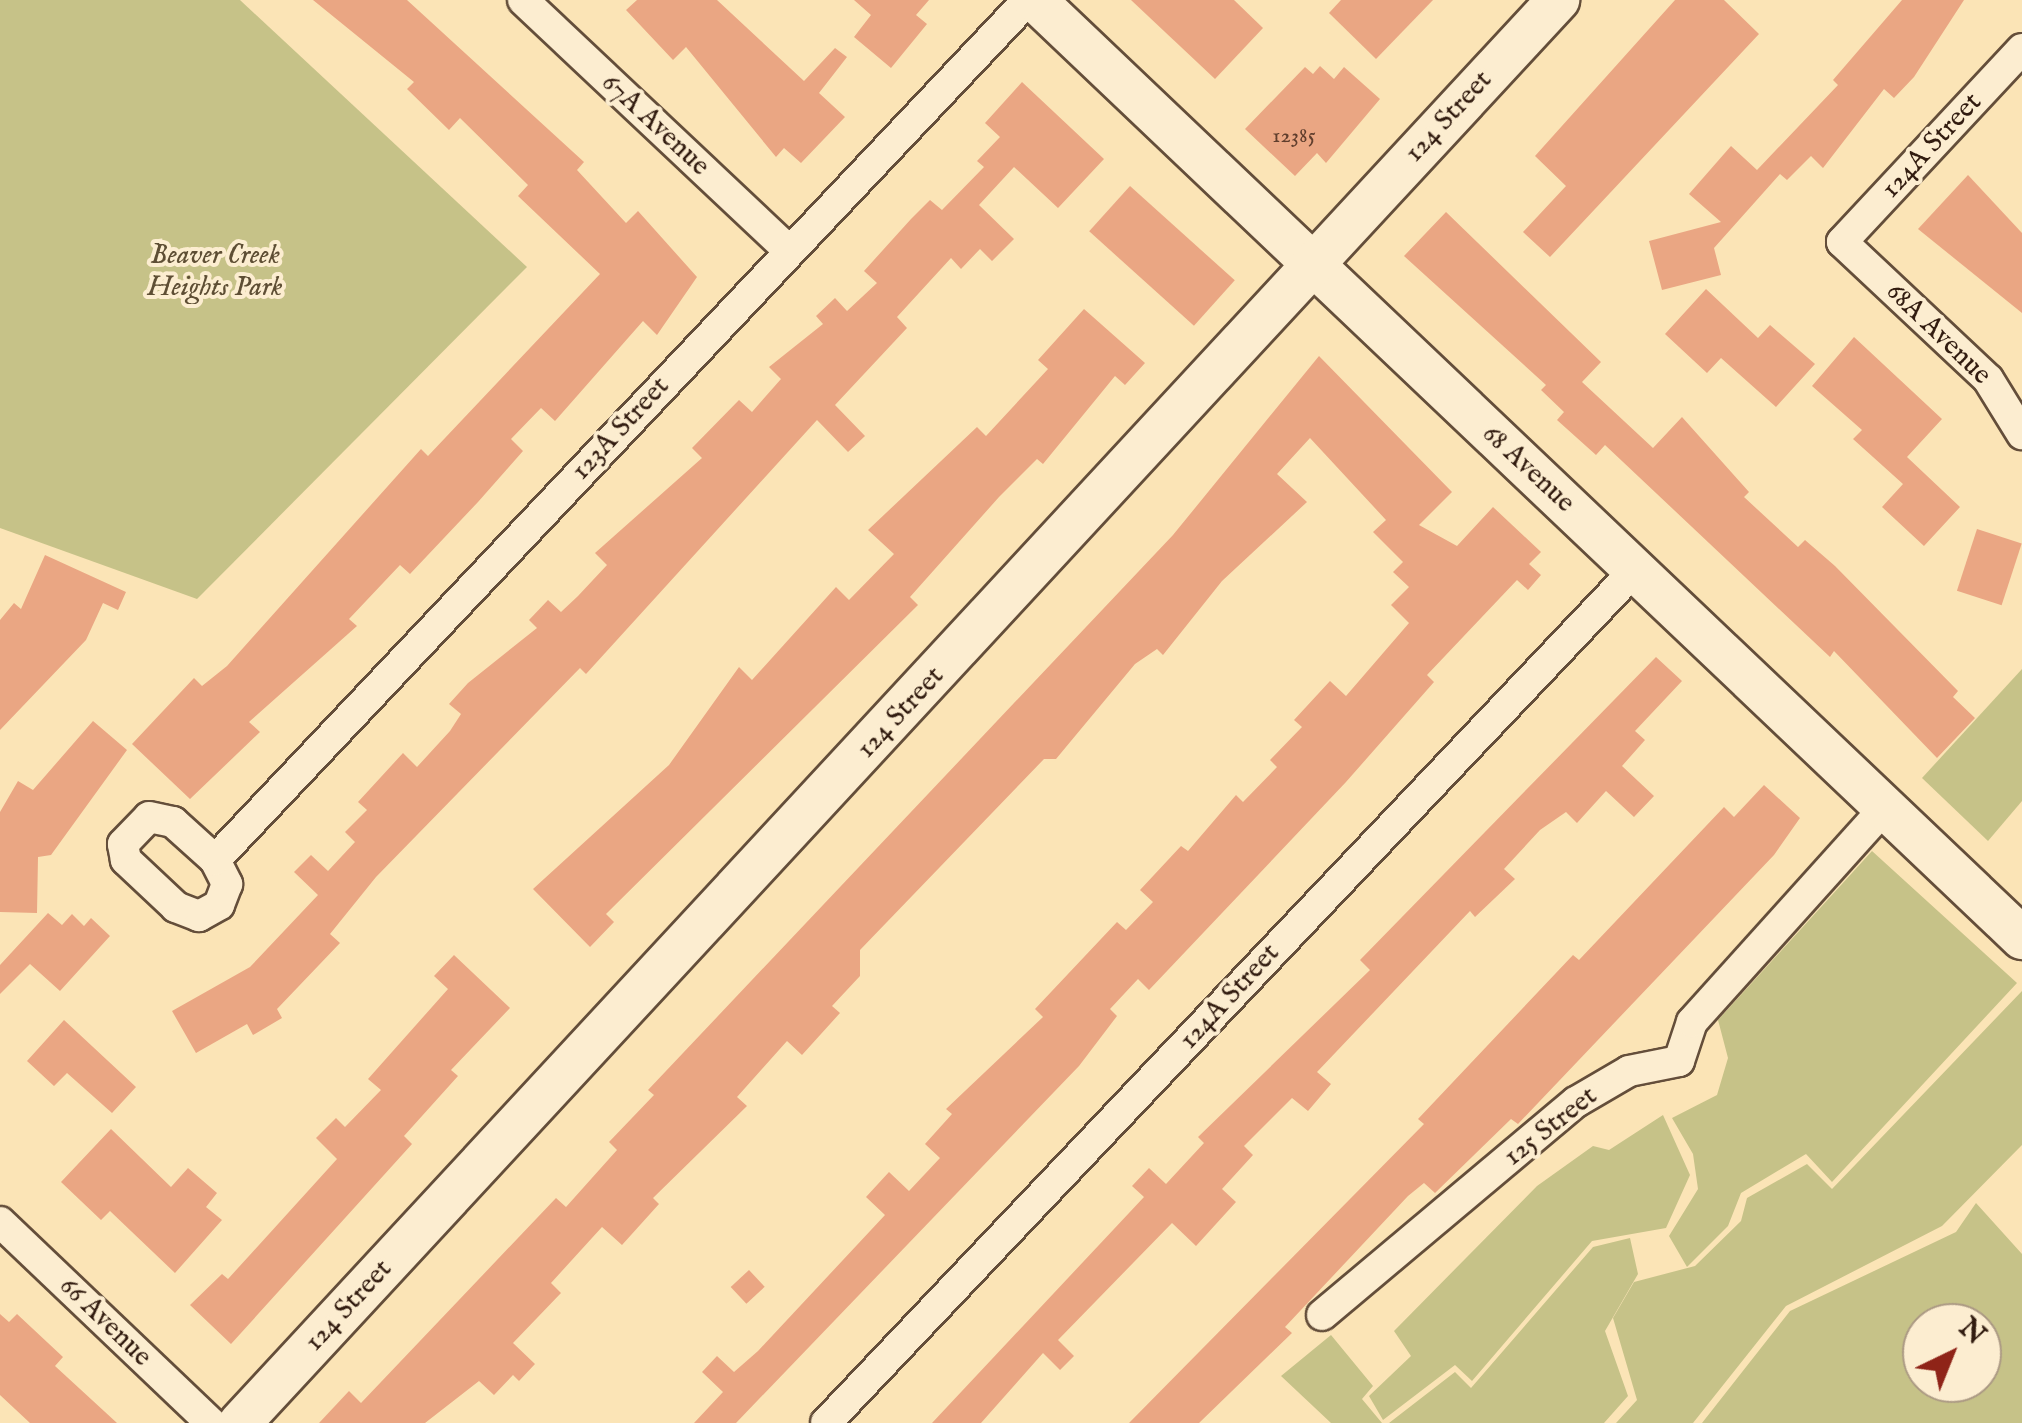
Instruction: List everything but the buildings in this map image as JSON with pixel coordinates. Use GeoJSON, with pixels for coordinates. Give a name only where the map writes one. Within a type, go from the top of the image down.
{"type":"FeatureCollection","features":[{"type":"Feature","properties":{"kind":"street","name":"67A Avenue"},"geometry":{"type":"LineString","coordinates":[[523,0],[788,250]]}},
{"type":"Feature","properties":{"kind":"street","name":"123A Street"},"geometry":{"type":"LineString","coordinates":[[214,860],[788,250],[1031,0]]}},
{"type":"Feature","properties":{"kind":"street","name":"68 Avenue"},"geometry":{"type":"LineString","coordinates":[[1031,0],[2022,938]]}},
{"type":"Feature","properties":{"kind":"street","name":"124 Street"},"geometry":{"type":"LineString","coordinates":[[240,1423],[1558,0]]}},
{"type":"Feature","properties":{"kind":"street","name":"124A Street"},"geometry":{"type":"LineString","coordinates":[[1842,242],[2022,49]]}},
{"type":"Feature","properties":{"kind":"street","name":"68A Avenue"},"geometry":{"type":"LineString","coordinates":[[1842,242],[1988,378],[2022,434]]}},
{"type":"Feature","properties":{"kind":"street","name":"124A Street"},"geometry":{"type":"LineString","coordinates":[[826,1423],[1635,570]]}},
{"type":"Feature","properties":{"kind":"street","name":"125 Street"},"geometry":{"type":"LineString","coordinates":[[1322,1315],[1576,1102],[1629,1071],[1679,1062],[1692,1022],[1885,808]]}},
{"type":"Feature","properties":{"kind":"street","name":"66 Avenue"},"geometry":{"type":"LineString","coordinates":[[0,1222],[211,1423]]}},
{"type":"Feature","properties":{"kind":"green space","name":"Beaver Creek Heights Park"},"geometry":{"type":"Polygon","coordinates":[[[0,0],[240,0],[527,267],[197,599],[0,528],[0,0]]]}},
{"type":"Feature","properties":{"kind":"green space"},"geometry":{"type":"Polygon","coordinates":[[[2022,669],[2022,801],[1988,841],[1922,778],[2022,669]]]}},
{"type":"Feature","properties":{"kind":"green space"},"geometry":{"type":"Polygon","coordinates":[[[1872,851],[2017,983],[1832,1182],[1806,1154],[1741,1193],[1728,1226],[1687,1267],[1669,1236],[1698,1189],[1693,1154],[1672,1118],[1717,1095],[1728,1058],[1718,1020],[1872,851]]]}},
{"type":"Feature","properties":{"kind":"green space"},"geometry":{"type":"Polygon","coordinates":[[[2022,991],[2022,1145],[1942,1226],[1786,1306],[1693,1423],[1616,1423],[1637,1400],[1613,1318],[1634,1282],[1695,1266],[1741,1221],[1747,1198],[1807,1164],[1832,1189],[2022,991]]]}},
{"type":"Feature","properties":{"kind":"green space"},"geometry":{"type":"Polygon","coordinates":[[[1663,1115],[1690,1175],[1666,1228],[1592,1241],[1472,1381],[1455,1365],[1383,1420],[1369,1396],[1411,1356],[1394,1331],[1537,1186],[1593,1146],[1609,1150],[1663,1115]]]}},
{"type":"Feature","properties":{"kind":"green space"},"geometry":{"type":"Polygon","coordinates":[[[1976,1203],[2022,1254],[2022,1423],[1702,1423],[1790,1311],[1956,1232],[1976,1203]]]}},
{"type":"Feature","properties":{"kind":"green space"},"geometry":{"type":"Polygon","coordinates":[[[1630,1238],[1638,1274],[1605,1331],[1628,1396],[1604,1423],[1389,1423],[1455,1372],[1471,1388],[1593,1247],[1630,1238]]]}},
{"type":"Feature","properties":{"kind":"green space"},"geometry":{"type":"Polygon","coordinates":[[[1331,1335],[1373,1386],[1362,1399],[1382,1423],[1331,1423],[1281,1376],[1331,1335]]]}}]}
